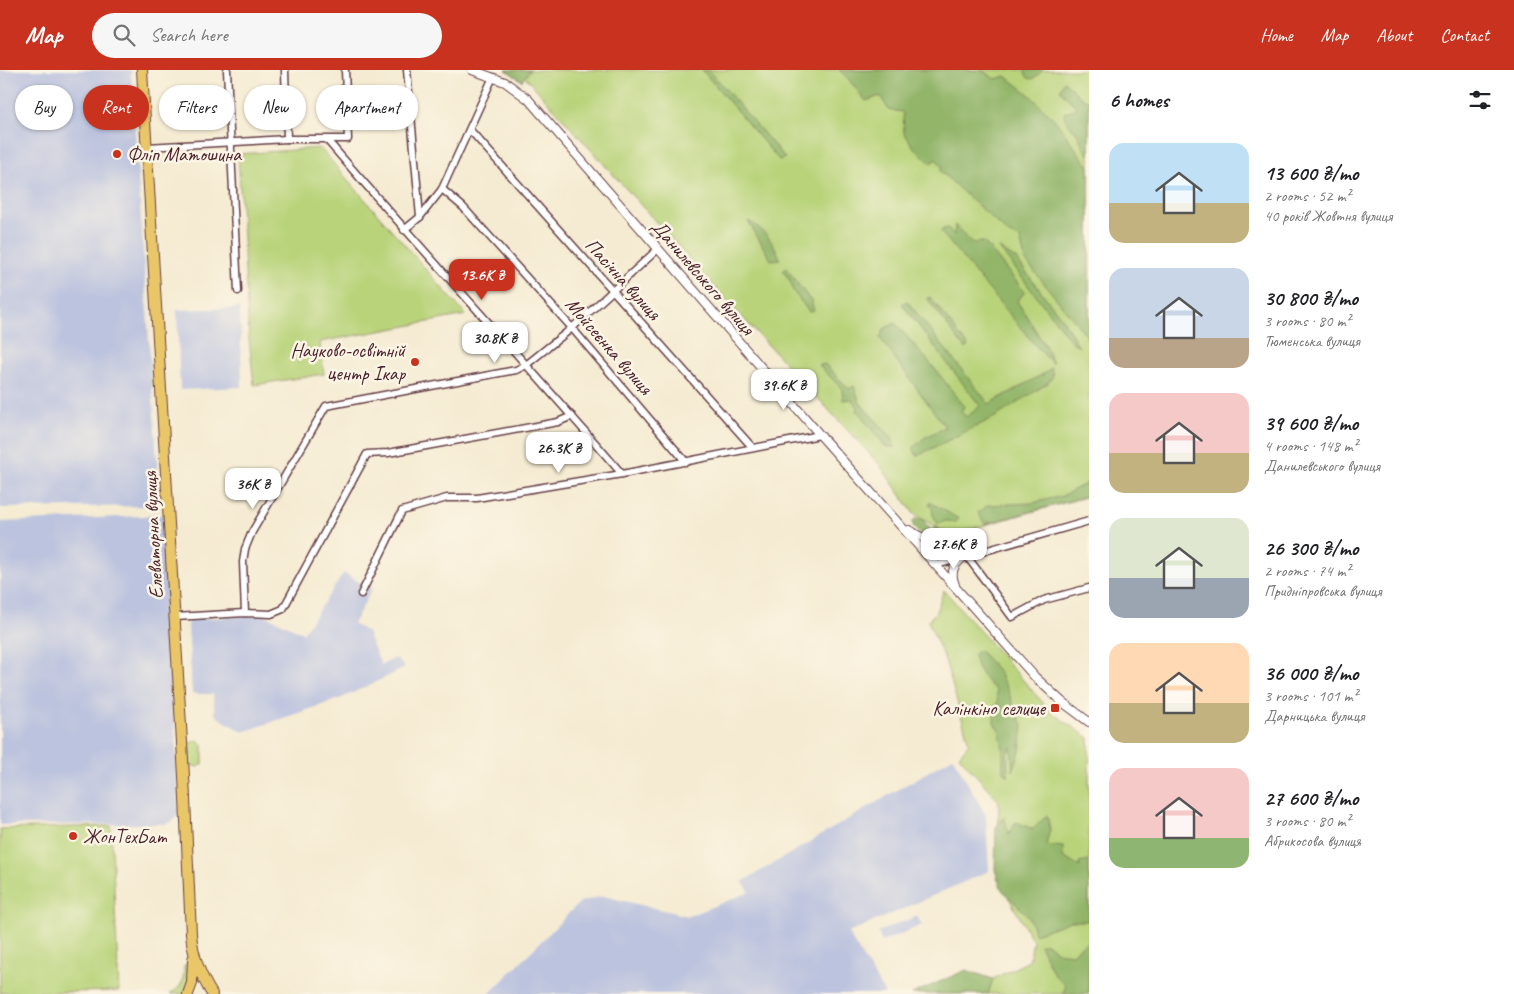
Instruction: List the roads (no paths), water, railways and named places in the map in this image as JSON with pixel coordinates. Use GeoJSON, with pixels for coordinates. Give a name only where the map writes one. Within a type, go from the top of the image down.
{"type":"FeatureCollection","features":[{"type":"Feature","properties":{"kind":"main road","name":"Елеваторна вулиця"},"geometry":{"type":"LineString","coordinates":[[142,70],[193,950],[202,977],[212,994]]}},
{"type":"Feature","properties":{"kind":"main road"},"geometry":{"type":"LineString","coordinates":[[188,994],[192,983],[193,950]]}},
{"type":"Feature","properties":{"kind":"street"},"geometry":{"type":"LineString","coordinates":[[227,70],[238,292]]}},
{"type":"Feature","properties":{"kind":"street"},"geometry":{"type":"LineString","coordinates":[[285,70],[287,140]]}},
{"type":"Feature","properties":{"kind":"street"},"geometry":{"type":"LineString","coordinates":[[147,147],[348,139],[345,70]]}},
{"type":"Feature","properties":{"kind":"street"},"geometry":{"type":"LineString","coordinates":[[407,70],[420,217]]}},
{"type":"Feature","properties":{"kind":"street","name":"Данилевського вулиця"},"geometry":{"type":"LineString","coordinates":[[472,70],[511,85],[528,99],[820,435],[1035,677],[1061,701],[1089,722]]}},
{"type":"Feature","properties":{"kind":"street"},"geometry":{"type":"LineString","coordinates":[[404,230],[420,217],[442,189],[494,77]]}},
{"type":"Feature","properties":{"kind":"street","name":"Пасічна вулиця"},"geometry":{"type":"LineString","coordinates":[[470,130],[753,448]]}},
{"type":"Feature","properties":{"kind":"street"},"geometry":{"type":"LineString","coordinates":[[327,140],[404,230],[622,474]]}},
{"type":"Feature","properties":{"kind":"street","name":"Мойсеєнка вулиця"},"geometry":{"type":"LineString","coordinates":[[442,189],[463,206],[572,328],[686,462]]}},
{"type":"Feature","properties":{"kind":"street"},"geometry":{"type":"LineString","coordinates":[[245,613],[245,549],[252,532],[326,406],[516,370],[526,366],[572,328],[658,249]]}},
{"type":"Feature","properties":{"kind":"street"},"geometry":{"type":"LineString","coordinates":[[175,617],[245,613],[271,614],[283,609],[367,454],[388,453],[558,422],[572,416]]}},
{"type":"Feature","properties":{"kind":"street"},"geometry":{"type":"LineString","coordinates":[[360,594],[402,511],[447,498],[477,498],[622,474],[820,435]]}},
{"type":"Feature","properties":{"kind":"street"},"geometry":{"type":"LineString","coordinates":[[923,551],[964,553],[988,549],[1089,521]]}},
{"type":"Feature","properties":{"kind":"street"},"geometry":{"type":"LineString","coordinates":[[901,524],[922,539],[964,553],[1012,617],[1044,600],[1089,588]]}},
{"type":"Feature","properties":{"kind":"street"},"geometry":{"type":"LineString","coordinates":[[936,565],[964,553]]}},
{"type":"Feature","properties":{"kind":"street"},"geometry":{"type":"LineString","coordinates":[[956,589],[952,579],[953,567],[964,553]]}},
{"type":"Feature","properties":{"kind":"place","name":"Фліп Матошина"},"geometry":{"type":"Point","coordinates":[117,154]}},
{"type":"Feature","properties":{"kind":"place","name":"Науково-освітній центр Ікар"},"geometry":{"type":"Point","coordinates":[415,362]}},
{"type":"Feature","properties":{"kind":"place","name":"Калінкіно селище"},"geometry":{"type":"Point","coordinates":[1055,708]}},
{"type":"Feature","properties":{"kind":"place","name":"ЖонТехБат"},"geometry":{"type":"Point","coordinates":[73,836]}}]}
